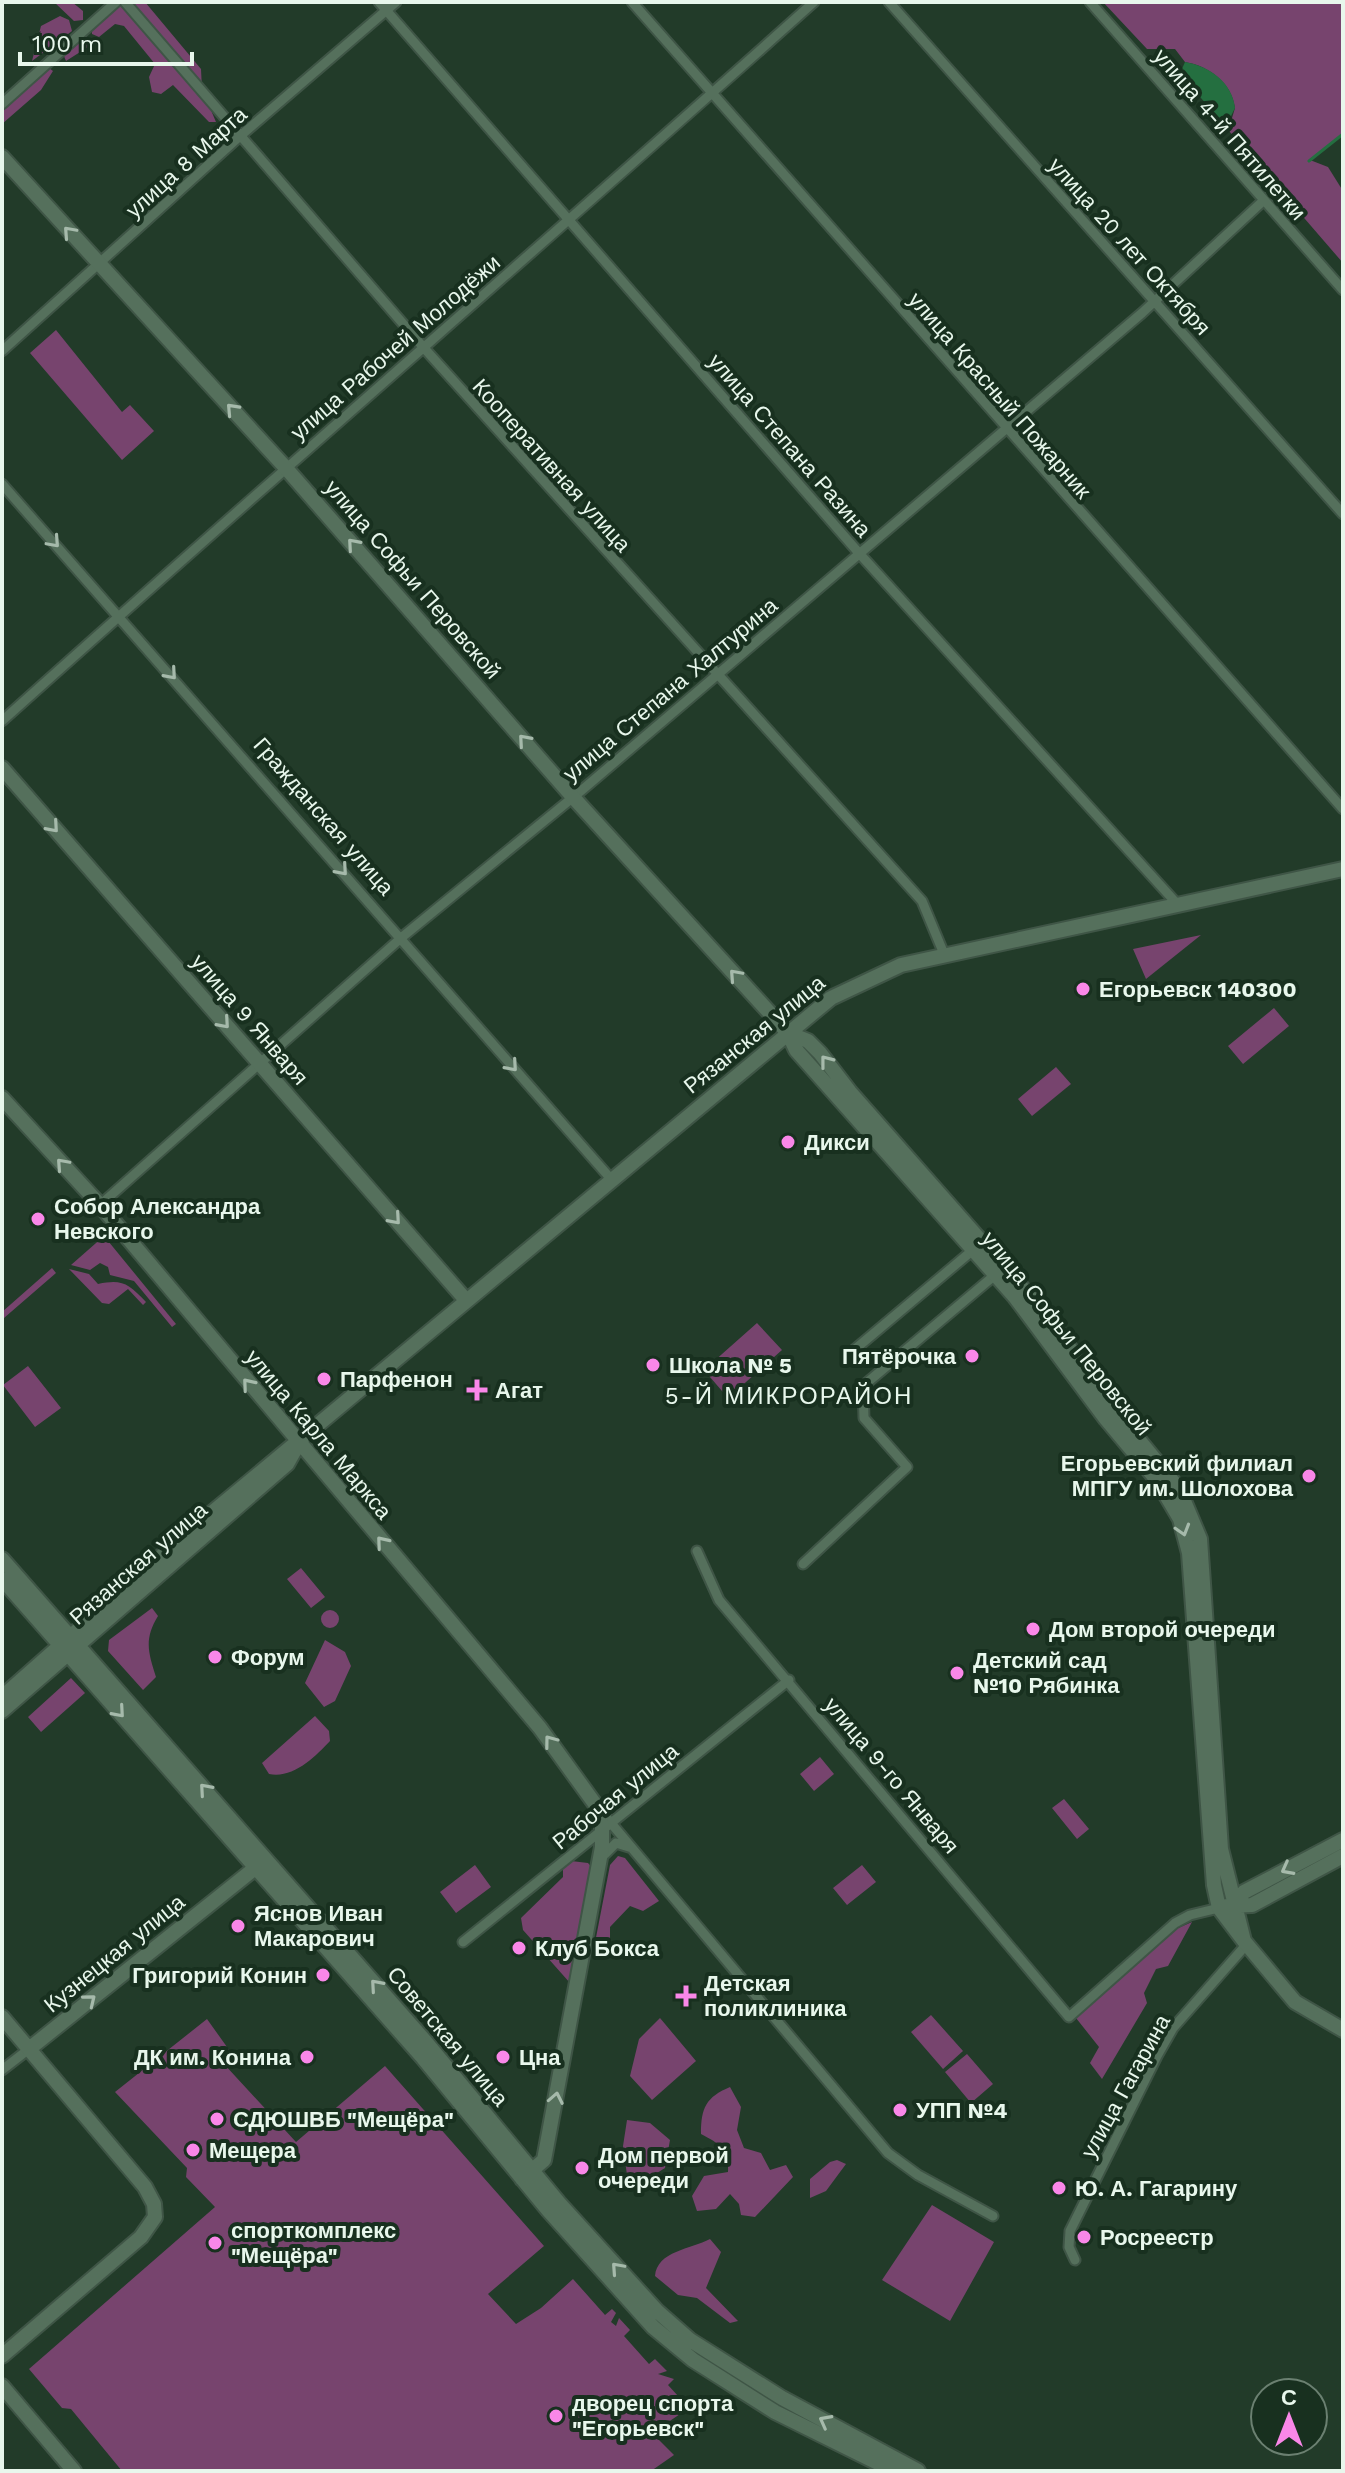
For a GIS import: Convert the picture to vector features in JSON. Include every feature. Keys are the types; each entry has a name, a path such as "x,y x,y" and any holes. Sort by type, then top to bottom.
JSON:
{"street":[{"path":"2,104 116,2"},
{"name":"Кооперативная улица","path":"125,2 424,348 715,675 922,901 944,954"},
{"name":"улица Степана Разина","path":"379,2 858,552 1179,906"},
{"name":"улица 8 Марта","path":"2,351 239,137 396,2"},
{"name":"улица Красный Пожарник","path":"632,2 1004,428 1343,809"},
{"name":"улица Рабочей Молодёжи","path":"2,721 285,467 814,2"},
{"name":"улица 20 лет Октября","path":"889,2 1343,514"},
{"name":"улица 4-й Пятилетки","path":"1090,2 1343,290"},
{"name":"улица Софьи Перовской","path":"2,157 285,467 572,796 788,1033 796,1050 995,1275 1019,1294"},
{"name":"улица Степана Халтурина","path":"100,1205 401,938 1155,301 1263,201"},
{"name":"Гражданская улица","path":"2,484 611,1179"},
{"name":"улица 9 Января","path":"2,768 465,1299"},
{"name":"Рязанская улица","path":"2,1711 69,1644 279,1456 298,1444 465,1299 824,1003 854,985 901,965 1343,869"},
{"name":"улица Софьи Перовской","path":"788,1033 808,1041 820,1053 1179,1489 1193,1518 1201,1553 1227,1906"},
{"name":"улица Карла Маркса","path":"2,1098 100,1205 540,1728 595,1804 606,1826 633,1848 888,2153 918,2175 993,2216"},
{"path":"854,1350 973,1250"},
{"path":"803,1564 907,1467 864,1418 863,1386 995,1275"},
{"name":"улица 9-го Января","path":"697,1551 719,1600 1069,2017 1175,1923 1190,1915 1227,1906"},
{"name":"Советская улица","path":"2,1559 254,1869 527,2174 630,2282 690,2340 782,2398 918,2471"},
{"name":"Советская улица","path":"2,1579 69,1644 425,2041 619,2291 685,2354 775,2412 894,2471"},
{"name":"Рязанская улица","path":"2,1697 69,1644"},
{"name":"Рабочая улица","path":"463,1942 789,1680"},
{"name":"улица Карла Маркса","path":"527,2174 544,2160 606,1826"},
{"path":"1227,1906 1244,1892 1343,1840"},
{"path":"599,1873 610,1846 623,1844 633,1848"},
{"path":"1227,1906 1252,1905 1343,1856"},
{"name":"Кузнецкая улица","path":"2,2070 254,1869"},
{"path":"1227,1906 1245,1943 1295,2002 1343,2030"},
{"name":"улица Гагарина","path":"1075,2260 1069,2247 1070,2231 1157,2056 1173,2028 1245,1943"},
{"path":"2,2017 145,2187 154,2204 155,2217 141,2237 2,2356"},
{"path":"2,2386 74,2471"}],"shaded area":[{"path":"54,2 72,2 83,11 83,20 74,21"},
{"path":"145,2 201,69 202,89 216,122 209,122 173,85 161,94 152,92 149,77 155,64 124,26 115,24 99,37 92,34 92,27 115,6"},
{"path":"1103,2 1343,2 1343,134 1310,160 1328,167 1343,191 1343,263 1223,124 1232,118 1235,108 1229,91 1218,77 1203,67 1185,62 1175,49 1147,49"},
{"path":"60,16 69,20 72,31 32,61 41,26"},
{"path":"80,39 89,41 88,47 66,61 63,54"},
{"path":"1185,62 1211,71 1229,90 1235,108 1227,124 1195,91 1181,71"},
{"path":"49,68 53,71 41,90 2,124 2,112"},
{"path":"56,330 122,412 130,405 154,431 122,460 30,353"},
{"path":"1201,935 1146,979 1133,949"},
{"path":"1274,1008 1289,1026 1243,1064 1228,1046"},
{"path":"1056,1067 1071,1084 1032,1116 1018,1099"},
{"path":"104,1236 176,1324 172,1327 134,1281 110,1275 108,1267 100,1263 90,1270 71,1265"},
{"path":"52,1268 56,1273 4,1318 2,1312"},
{"path":"69,1269 89,1274 98,1284 124,1284 146,1302 143,1305 128,1289 109,1304 102,1303"},
{"path":"757,1323 782,1350 728,1398 704,1370"},
{"path":"28,1366 61,1408 35,1427 3,1385"},
{"path":"301,1568 325,1597 311,1608 287,1579"},
{"path":"152,1608 158,1616 149,1646 156,1677 143,1690 108,1651 109,1640"},
{"path":"330,1610 339,1619 330,1628 321,1619"},
{"path":"325,1640 345,1652 351,1666 335,1701 324,1707 305,1683"},
{"path":"71,1678 85,1693 41,1732 28,1717"},
{"path":"315,1716 329,1731 330,1741 295,1770 269,1774 262,1763"},
{"path":"820,1757 834,1774 814,1791 800,1774"},
{"path":"1064,1799 1089,1829 1077,1839 1052,1808"},
{"path":"618,1856 625,1858 659,1901 643,1911 630,1906 610,1927 610,1945 604,1955 595,1957 593,1953 610,1865"},
{"path":"571,1861 588,1863 593,1869 570,1983 523,1930 521,1918 563,1877 563,1868"},
{"path":"475,1865 491,1887 456,1913 440,1892"},
{"path":"862,1865 876,1882 847,1905 833,1888"},
{"path":"1192,1922 1168,1966 1156,1969 1144,1993 1147,2003 1102,2079 1090,2063 1099,2047 1076,2018 1178,1928"},
{"path":"931,2015 963,2051 943,2069 911,2032"},
{"path":"660,2018 696,2061 652,2100 630,2076 639,2039"},
{"name":"спорткомплекс \"Мещёра\"","path":"207,2019 232,2054 224,2064 296,2142 385,2066 544,2246 488,2294 516,2324 541,2308 573,2279 605,2315 612,2309 616,2313 611,2322 616,2326 619,2318 630,2330 624,2336 649,2364 655,2359 667,2371 658,2374 674,2379 668,2385 689,2408 652,2433 674,2455 651,2471 122,2471 71,2409 62,2408 29,2369 215,2207 186,2177 187,2168 115,2092"},
{"path":"967,2054 993,2084 971,2103 945,2072"},
{"path":"730,2087 741,2107 737,2130 744,2148 761,2153 770,2170 786,2165 793,2177 755,2217 741,2215 739,2204 730,2194 716,2209 697,2211 692,2196 704,2176 728,2172 727,2158 722,2148 701,2134 706,2104"},
{"path":"627,2120 650,2123 670,2140 665,2168 649,2178 627,2175 623,2146"},
{"path":"837,2160 846,2164 826,2191 810,2198 810,2179"},
{"path":"932,2205 994,2242 950,2321 882,2280"},
{"path":"710,2239 721,2252 706,2288 738,2321 730,2323 697,2298 678,2295 655,2276 657,2268 668,2256"}],"waterway":[{"path":"1309,161 1343,134"}],"place":[{"name":"Егорьевск 140300","path":"1083,989"},
{"name":"Дикси","path":"788,1142"},
{"name":"Собор Александра Невского","path":"38,1219"},
{"name":"Пятёрочка","path":"972,1356"},
{"name":"Школа № 5","path":"653,1365"},
{"name":"Парфенон","path":"324,1379"},
{"name":"Агат","path":"477,1390"},
{"name":"Егорьевский филиал МПГУ им. Шолохова","path":"1309,1476"},
{"name":"Дом второй очереди","path":"1033,1629"},
{"name":"Форум","path":"215,1657"},
{"name":"Детский сад №10 Рябинка","path":"957,1673"},
{"name":"Яснов Иван Макарович","path":"238,1926"},
{"name":"Клуб Бокса","path":"519,1948"},
{"name":"Григорий Конин","path":"323,1975"},
{"name":"Детская поликлиника","path":"686,1996"},
{"name":"ДК им. Конина","path":"307,2057"},
{"name":"Цна","path":"503,2057"},
{"name":"УПП №4","path":"900,2110"},
{"name":"СДЮШВБ \"Мещёра\"","path":"217,2119"},
{"name":"Мещера","path":"193,2150"},
{"name":"Дом первой очереди","path":"582,2168"},
{"name":"Ю. А. Гагарину","path":"1059,2188"},
{"name":"Росреестр","path":"1084,2237"},
{"name":"спорткомплекс \"Мещёра\"","path":"215,2243"},
{"name":"дворец спорта \"Егорьевск\"","path":"556,2416"}],"district":[{"name":"5-Й МИКРОРАЙОН","path":"789,1396"}]}
